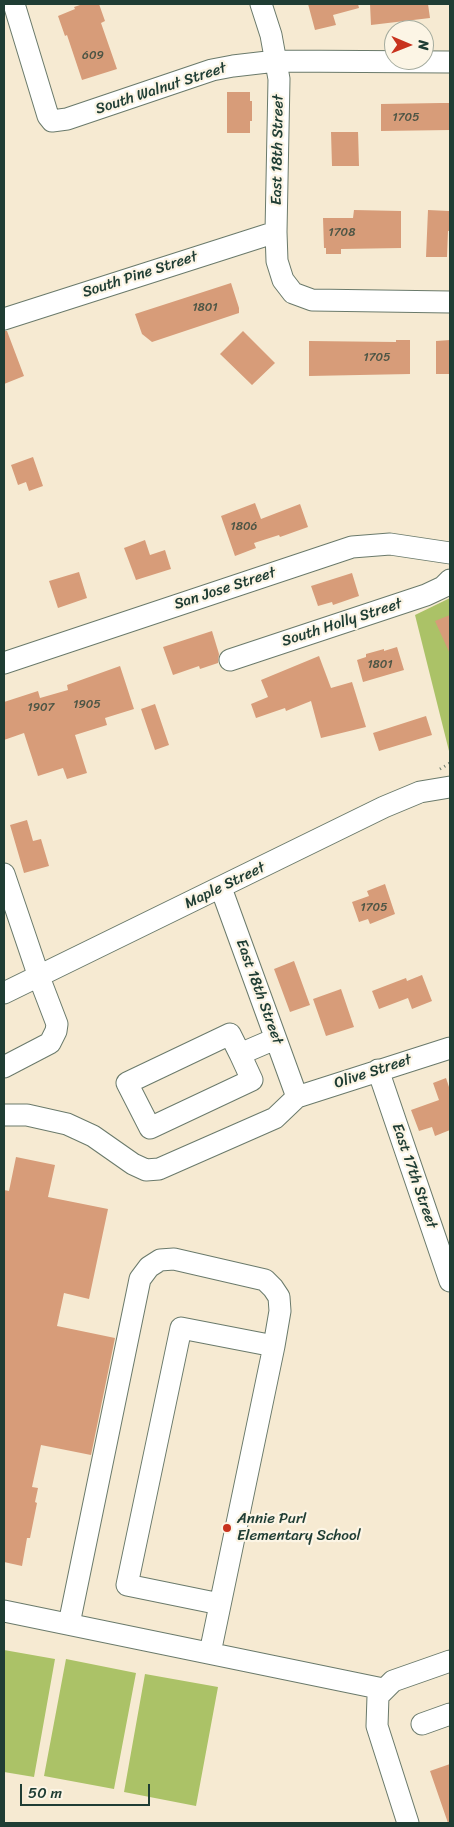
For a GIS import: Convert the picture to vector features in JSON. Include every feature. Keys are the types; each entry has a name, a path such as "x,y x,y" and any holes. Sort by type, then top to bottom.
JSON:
{"street":[{"name":"South Walnut Street","path":"14,4 48,116 52,121 67,119 212,70 233,66 276,61 450,62"},
{"name":"East 18th Street","path":"261,4 271,35 279,79 276,232 277,261 284,280 293,293 312,300 450,302"},
{"name":"South Pine Street","path":"4,319 276,232"},
{"name":"San Jose Street","path":"4,662 352,547 390,544 450,553"},
{"name":"South Holly Street","path":"230,660 426,595 443,587 450,580"},
{"name":"Maple Street","path":"4,993 384,807 420,792 450,787"},
{"path":"4,874 38,977 57,1024 53,1038 45,1047 4,1066"},
{"name":"East 18th Street","path":"221,888 296,1097"},
{"path":"230,1034 240,1054 252,1080 150,1128 127,1082 230,1034"},
{"path":"240,1054 275,1039"},
{"name":"Olive Street","path":"296,1097 450,1048"},
{"name":"East 17th Street","path":"378,1070 450,1281"},
{"path":"4,1115 27,1115 67,1124 93,1136 132,1164 146,1170 159,1170 275,1118 296,1097"},
{"path":"69,1624 140,1279 149,1267 160,1260 174,1259 265,1280 279,1297 280,1311 274,1346 210,1653"},
{"path":"220,1604 127,1585 181,1328 274,1346"},
{"path":"4,1611 384,1689"},
{"path":"408,1823 377,1726 378,1696 393,1680 450,1661"},
{"path":"422,1724 450,1714"}],"green space":[{"path":"450,598 450,755 415,615"},
{"path":"4,1650 55,1659 34,1777 4,1772"},
{"path":"66,1659 136,1673 114,1789 44,1776"},
{"path":"145,1674 218,1687 196,1806 124,1792"}],"building":[{"path":"83,4 99,4 105,21 101,23 117,69 82,80 67,35 65,36 58,16"},
{"path":"308,4 358,4 359,8 333,15 336,25 315,30"},
{"path":"370,4 428,4 430,18 384,20 384,23 371,25"},
{"path":"227,92 250,92 252,121 250,121 250,133 227,133"},
{"path":"450,103 450,130 381,131 381,104"},
{"path":"331,132 358,132 359,166 332,166"},
{"path":"354,210 401,211 401,248 341,249 341,254 326,254 323,218 353,218"},
{"path":"428,210 449,211 450,231 448,231 447,257 426,257"},
{"path":"231,283 239,313 152,342 142,334 135,314"},
{"path":"4,331 7,331 24,376 4,384"},
{"path":"243,331 275,363 252,385 220,354"},
{"path":"396,340 410,340 410,374 309,376 309,341 396,342"},
{"path":"450,340 450,374 436,374 436,341"},
{"path":"33,457 43,486 29,491 26,482 18,485 11,465"},
{"path":"255,503 261,519 300,504 308,527 280,537 279,535 254,543 256,548 235,556 221,516"},
{"path":"145,540 150,555 165,550 171,569 136,580 124,548"},
{"path":"79,572 87,598 58,608 49,581"},
{"path":"352,573 359,596 333,605 332,602 318,606 311,586"},
{"path":"450,615 450,654 435,621"},
{"path":"212,631 219,654 218,663 200,669 199,666 173,675 163,647"},
{"path":"397,647 404,670 363,682 357,660 366,657 366,654"},
{"path":"319,656 331,688 352,682 366,727 321,738 311,701 286,711 285,708 256,718 251,704 268,697 261,680"},
{"path":"120,666 134,709 105,718 107,725 75,735 87,773 67,779 63,768 38,776 24,733 4,740 4,702 38,691 40,698 68,690 67,685"},
{"path":"155,704 169,745 155,750 141,709"},
{"path":"426,716 432,735 379,751 373,733"},
{"path":"27,820 33,841 41,839 49,866 24,873 10,825"},
{"path":"385,884 395,914 370,924 368,919 359,922 352,902 369,896 367,891"},
{"path":"294,961 310,1005 290,1012 274,969"},
{"path":"422,975 432,1001 412,1009 408,998 379,1009 372,991 406,978 407,981"},
{"path":"341,989 354,1027 326,1036 313,999"},
{"path":"446,1078 450,1090 450,1130 435,1136 432,1127 419,1131 411,1110 439,1100 433,1083"},
{"path":"16,1157 55,1165 48,1197 108,1209 89,1299 64,1293 57,1326 115,1338 91,1455 41,1445 32,1487 38,1488 35,1502 37,1503 30,1538 27,1538 22,1566 4,1562 4,1190 9,1191"},
{"path":"450,1764 450,1822 448,1823 430,1771"}],"place":[{"name":"Annie Purl Elementary School","path":"227,1528"}]}
